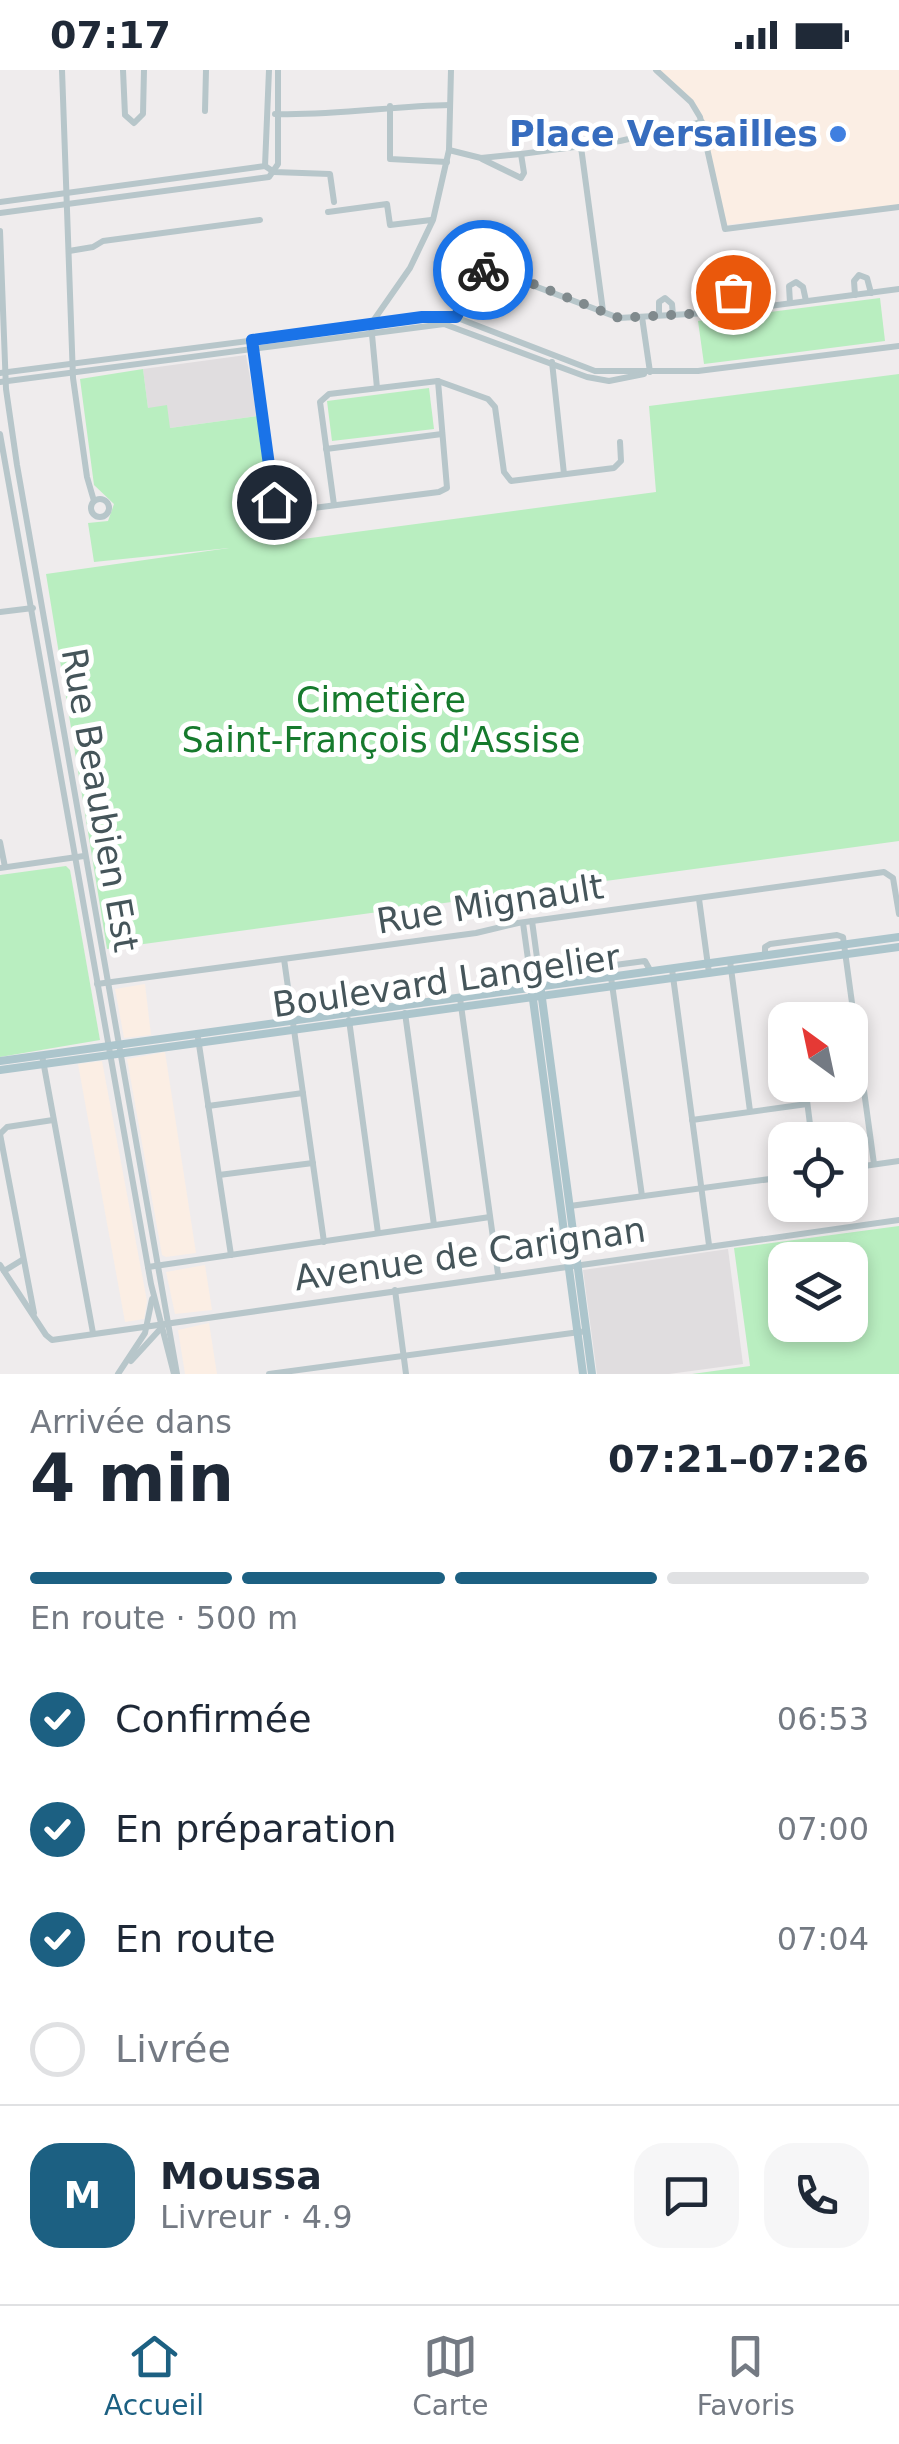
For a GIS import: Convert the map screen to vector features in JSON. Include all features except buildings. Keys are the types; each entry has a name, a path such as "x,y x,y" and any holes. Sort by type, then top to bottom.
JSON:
{"main road":[{"name":"Boulevard Langelier","path":"0,1061 43,1059 404,1011 846,949 899,937"},
{"name":"Boulevard Langelier","path":"730,965 765,956 899,947"},
{"name":"Boulevard Langelier","path":"613,982 651,972 673,973"},
{"path":"537,992 570,1206 573,1264"},
{"path":"537,992 582,1332 592,1374"},
{"name":"Boulevard Langelier","path":"0,1070 43,1059"},
{"path":"582,1332 583,1374"}],"street":[{"path":"62,70 73,373 88,485 94,501"},
{"path":"124,70 125,115 134,123 143,114 144,70"},
{"path":"204,110 206,70"},
{"path":"266,166 269,70"},
{"path":"0,213 262,180 278,164 278,70"},
{"path":"378,388 371,328 410,268 432,220 447,162 451,70"},
{"path":"656,70 691,102 702,122 724,228 899,208"},
{"path":"268,114 450,105"},
{"path":"390,106 390,159 447,162"},
{"path":"481,158 581,147 702,122"},
{"path":"581,147 604,312"},
{"path":"448,150 481,158 521,178 521,154"},
{"path":"0,202 266,166 274,172 328,172 334,179 334,202"},
{"path":"328,212 387,204 390,225 432,220"},
{"path":"69,251 103,242 260,220"},
{"name":"Rue Beaubien Est","path":"0,231 3,382 106,982 129,1163 153,1293 165,1323 176,1374"},
{"path":"454,321 481,272 488,268 619,318 724,312 899,289"},
{"path":"855,295 854,281 860,275 867,278 871,293"},
{"path":"790,303 788,286 796,282 803,286 806,301"},
{"path":"724,312 724,295 729,291 736,294 740,310"},
{"path":"659,315 659,302 667,298 673,315"},
{"path":"642,317 650,372"},
{"path":"3,382 371,328 454,321 588,378 609,381 650,372 899,346"},
{"path":"3,372 253,344"},
{"path":"253,344 276,507 287,512 447,488 438,381"},
{"path":"553,360 564,474"},
{"path":"334,506 322,398 329,394 438,381 492,402 508,480 618,466 620,442"},
{"name":"Rue Beaubien Est","path":"0,434 97,984 139,1161 158,1266 168,1357 176,1374"},
{"path":"326,449 442,434"},
{"path":"9,492 22,490"},
{"path":"0,612 42,606"},
{"path":"43,676 53,674"},
{"path":"0,842 2,868 84,856"},
{"name":"Rue Mignault","path":"97,984 891,874 899,914"},
{"path":"699,898 708,968"},
{"path":"528,922 537,992"},
{"path":"846,949 853,1002"},
{"path":"284,959 324,1242"},
{"path":"730,965 750,1111"},
{"path":"673,973 709,1245"},
{"path":"613,982 642,1196"},
{"path":"461,1003 498,1274"},
{"path":"404,1011 434,1224"},
{"path":"348,1018 378,1233"},
{"path":"198,1038 230,1255"},
{"path":"43,1059 92,1333"},
{"path":"208,1106 303,1093"},
{"path":"866,1102 874,1164"},
{"path":"692,1120 808,1104 810,1122"},
{"path":"35,1319 0,1134 7,1127 53,1120"},
{"path":"129,1163 139,1161"},
{"path":"868,1165 899,1161"},
{"path":"219,1174 313,1163"},
{"path":"570,1206 768,1179"},
{"path":"148,1267 490,1217"},
{"name":"Avenue de Carignan","path":"35,1319 50,1339 899,1220"},
{"path":"140,1225 150,1223"},
{"path":"22,1260 2,1268 35,1319"},
{"path":"396,1290 406,1374"},
{"name":"Rue Beaubien Est","path":"148,1326 153,1293"},
{"path":"118,1374 165,1323"},
{"path":"126,1365 148,1326"},
{"path":"269,1374 582,1332"},
{"path":"141,1352 157,1348 168,1357"}],"shaded area":[{"name":"Place Versailles","path":"658,70 899,70 899,206 725,225 695,104"},
{"path":"246,355 257,416 170,428 148,408 143,369"},
{"path":"145,984 151,1035 124,1038 115,989"},
{"path":"165,1052 196,1253 166,1257 162,1255 127,1059"},
{"path":"102,1061 147,1301 144,1319 125,1322 78,1064"},
{"path":"728,1249 743,1364 669,1374 597,1374 583,1270"},
{"path":"205,1265 212,1310 175,1314 166,1272"},
{"path":"209,1323 217,1374 185,1374 178,1330"}],"green space":[{"path":"880,298 885,341 704,364 698,321"},
{"name":"Cimetière Saint-François d'Assise","path":"143,369 148,408 167,405 170,428 257,416 273,543 656,492 649,406 899,374 899,841 107,949 46,574 229,548 94,562 88,523 108,521 114,504 94,485 80,379"},
{"path":"429,388 434,429 332,441 327,401"},
{"path":"66,866 70,870 100,1040 0,1057 0,875"},
{"path":"899,1226 899,1374 692,1374 750,1366 734,1248 768,1243 768,1342 868,1342 868,1242 779,1242"}],"way so far":[{"path":"483,270 493,268 619,318 724,312 724,295 733,292"}],"place":[{"name":"Place Versailles","path":"838,134"}],"route":[{"path":"274,502 252,340 422,317 456,317 483,270"}]}
